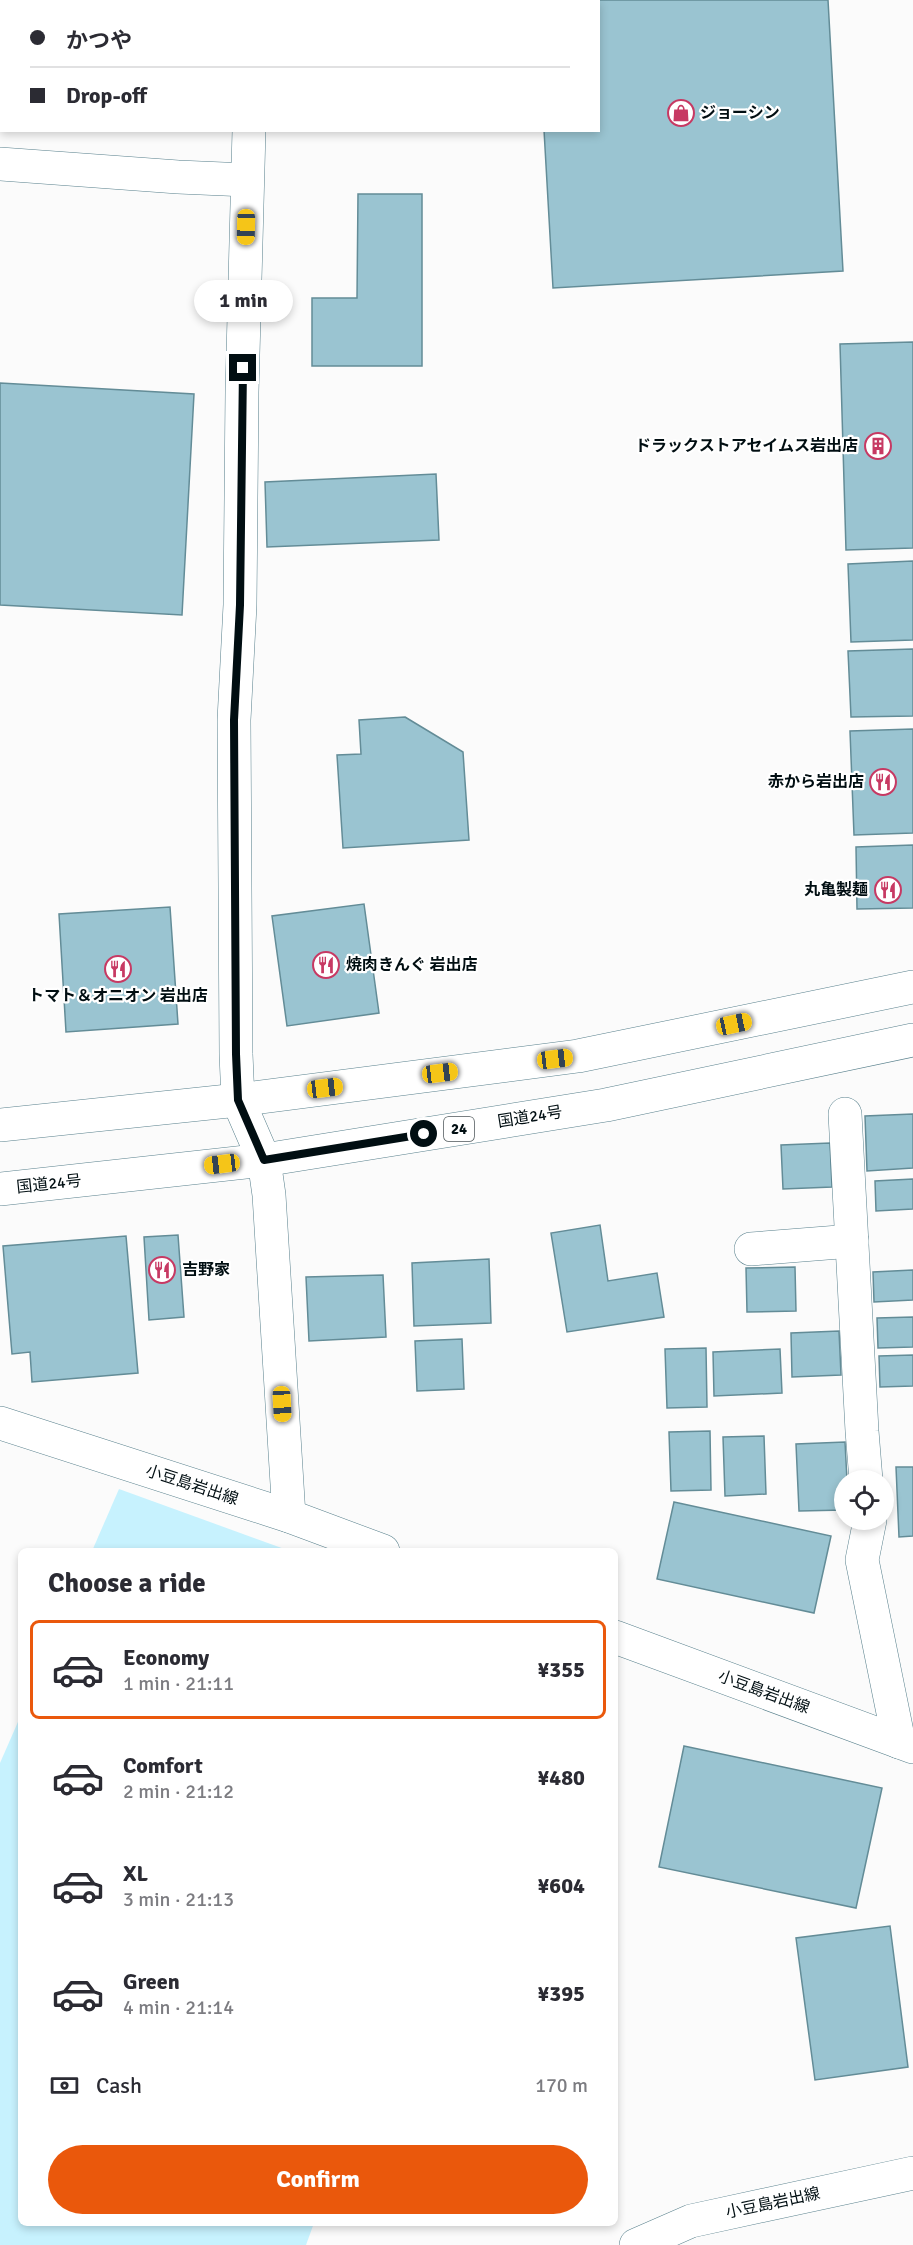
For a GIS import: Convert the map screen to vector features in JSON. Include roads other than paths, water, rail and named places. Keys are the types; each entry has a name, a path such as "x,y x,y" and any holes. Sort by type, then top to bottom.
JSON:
{"main road":[{"path":"249,132 240,605 234,720 238,1100 264,1160 269,1195 289,1516"},
{"path":"0,164 247,180"},
{"path":"0,1125 238,1100 578,1056 913,987"},
{"name":"国道24号","path":"0,1189 264,1160 606,1105 913,1040"},
{"path":"845,1114 865,1470"},
{"path":"751,1249 852,1241"},
{"name":"小豆島岩出線","path":"0,1423 289,1516 375,1548"},
{"path":"868,1530 862,1560 906,1744"},
{"name":"小豆島岩出線","path":"618,1638 906,1744"},
{"name":"小豆島岩出線","path":"636,2245 691,2221 913,2173"}],"place":[{"name":"ジョーシン","path":"681,113"},
{"name":"ドラックストアセイムス岩出店","path":"878,446"},
{"name":"赤から岩出店","path":"883,782"},
{"name":"丸亀製麺","path":"888,890"},
{"name":"焼肉きんぐ 岩出店","path":"326,965"},
{"name":"トマト＆オニオン 岩出店","path":"118,969"},
{"name":"吉野家","path":"162,1270"}]}
